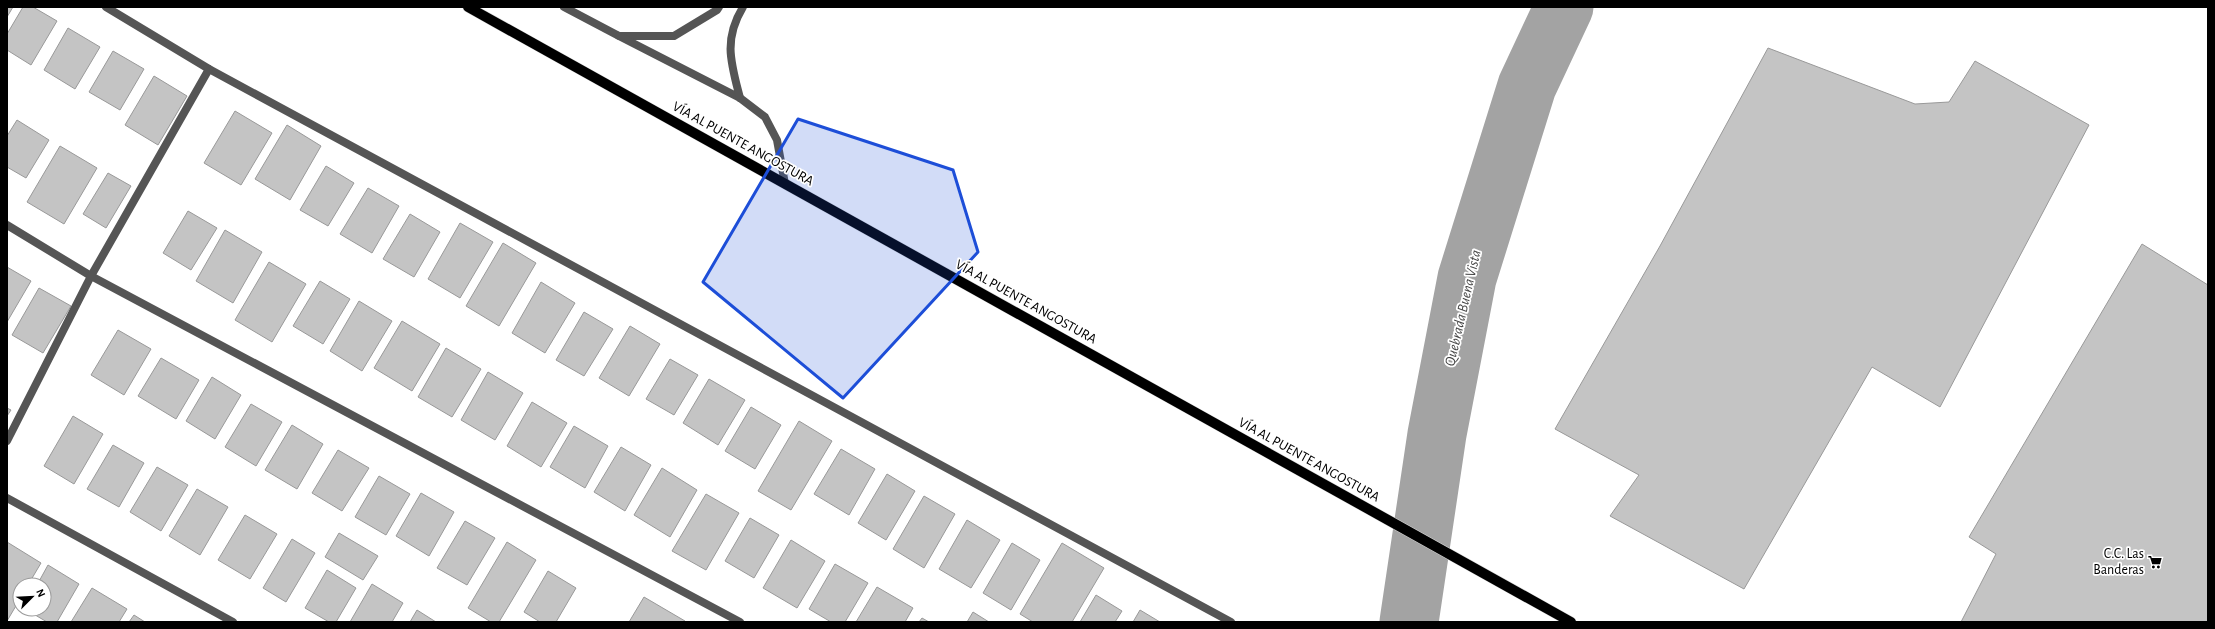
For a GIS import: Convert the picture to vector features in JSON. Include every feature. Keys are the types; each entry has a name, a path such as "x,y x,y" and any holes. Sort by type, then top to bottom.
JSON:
{"main road":[{"name":"VÍA AL PUENTE ANGOSTURA","path":"468,7 1571,622"}],"street":[{"path":"106,7 209,69 1231,622"},
{"path":"564,7 740,98 765,117 777,140 785,184"},
{"path":"619,36 674,36 717,10 719,7"},
{"path":"740,98 729,56 735,21 743,7"},
{"path":"7,441 91,276 209,69"},
{"path":"7,225 91,276 740,622"},
{"path":"7,498 233,622"}],"highlighted area":[{"path":"798,119 953,170 978,252 843,398 703,282"}],"building":[{"path":"7,7 13,7 7,17"},
{"path":"23,7 33,7 57,21 31,65 7,50 7,34"},
{"path":"68,28 100,47 75,89 44,70"},
{"path":"1768,48 1915,104 1949,102 1975,61 2089,125 1940,407 1872,367 1744,589 1610,516 1639,475 1555,429 1660,246"},
{"path":"113,51 144,69 120,110 89,92"},
{"path":"154,76 187,96 158,145 125,125"},
{"path":"235,111 272,133 241,185 204,163"},
{"path":"17,120 49,140 26,178 7,167 7,136"},
{"path":"287,125 321,146 290,200 255,179"},
{"path":"60,146 97,168 64,224 27,202"},
{"path":"326,166 354,183 328,226 300,210"},
{"path":"108,173 131,186 106,228 83,214"},
{"path":"368,188 399,206 372,253 340,234"},
{"path":"188,211 217,228 191,270 163,253"},
{"path":"410,214 440,232 414,277 383,259"},
{"path":"460,223 493,242 460,298 428,279"},
{"path":"225,230 262,252 233,303 196,281"},
{"path":"503,243 536,263 499,326 466,306"},
{"path":"2142,244 2208,285 2208,622 1961,622 1996,554 1969,537"},
{"path":"269,262 306,284 272,342 235,320"},
{"path":"7,267 31,281 7,322"},
{"path":"320,281 350,299 323,344 293,326"},
{"path":"541,282 575,303 545,353 512,333"},
{"path":"39,288 71,306 43,353 12,335"},
{"path":"359,301 392,321 362,371 330,351"},
{"path":"584,312 613,329 584,376 556,360"},
{"path":"402,321 440,344 412,391 374,368"},
{"path":"630,326 660,344 629,396 599,378"},
{"path":"118,330 151,349 124,395 91,375"},
{"path":"446,348 481,369 452,417 418,397"},
{"path":"161,358 199,380 176,419 138,396"},
{"path":"670,359 698,375 674,415 646,399"},
{"path":"488,372 523,393 495,440 461,420"},
{"path":"212,377 241,395 215,439 186,421"},
{"path":"709,379 745,400 718,445 683,423"},
{"path":"532,402 567,423 541,467 507,446"},
{"path":"251,404 282,422 256,466 225,447"},
{"path":"751,407 781,425 755,469 725,451"},
{"path":"7,408 11,410 7,416"},
{"path":"73,416 103,434 74,484 44,466"},
{"path":"799,421 832,441 791,510 758,491"},
{"path":"292,425 323,444 297,489 265,470"},
{"path":"574,426 608,446 585,488 550,467"},
{"path":"113,445 144,463 119,507 87,489"},
{"path":"621,447 651,465 625,511 594,492"},
{"path":"841,449 875,469 849,515 814,494"},
{"path":"338,450 369,468 342,511 312,493"},
{"path":"157,467 188,485 161,531 130,512"},
{"path":"662,468 697,490 670,537 634,515"},
{"path":"887,474 915,491 886,540 858,523"},
{"path":"379,476 410,494 386,535 355,517"},
{"path":"197,489 228,507 200,555 169,536"},
{"path":"421,493 454,512 429,556 396,536"},
{"path":"706,494 739,513 706,570 672,551"},
{"path":"924,496 955,514 924,568 893,549"},
{"path":"245,515 277,534 250,579 218,560"},
{"path":"750,518 779,535 754,578 725,561"},
{"path":"967,520 1000,540 971,588 939,569"},
{"path":"465,521 495,538 467,585 437,568"},
{"path":"339,533 378,556 363,580 325,557"},
{"path":"292,539 315,553 286,602 263,588"},
{"path":"791,540 825,561 797,608 763,588"},
{"path":"7,542 41,563 33,577 12,577 12,613 7,621"},
{"path":"507,542 536,560 499,622 491,622 468,608"},
{"path":"1012,543 1040,560 1011,610 983,593"},
{"path":"1062,543 1104,568 1072,622 1033,622 1020,614"},
{"path":"835,564 868,583 845,622 831,622 809,609"},
{"path":"48,565 79,584 57,622 47,622 39,617 52,617 52,577 41,577"},
{"path":"327,570 356,588 336,622 329,622 305,608"},
{"path":"548,571 576,588 556,622 540,622 524,612"},
{"path":"372,584 403,603 392,622 350,622"},
{"path":"877,587 913,608 905,622 856,622"},
{"path":"92,588 127,609 119,622 71,622"},
{"path":"1096,595 1122,611 1115,622 1080,622"},
{"path":"644,597 685,621 629,622"},
{"path":"417,610 436,622 410,622"},
{"path":"1140,610 1160,622 1133,622"},
{"path":"973,612 989,622 967,622"},
{"path":"134,615 145,622 129,622"},
{"path":"922,618 929,622 919,622"}],"waterway":[{"name":"Quebrada Buena Vista","path":"1409,622 1437,434 1467,278 1527,86 1564,7"}],"place":[{"name":"C.C. Las Banderas","path":"2155,562"}]}
